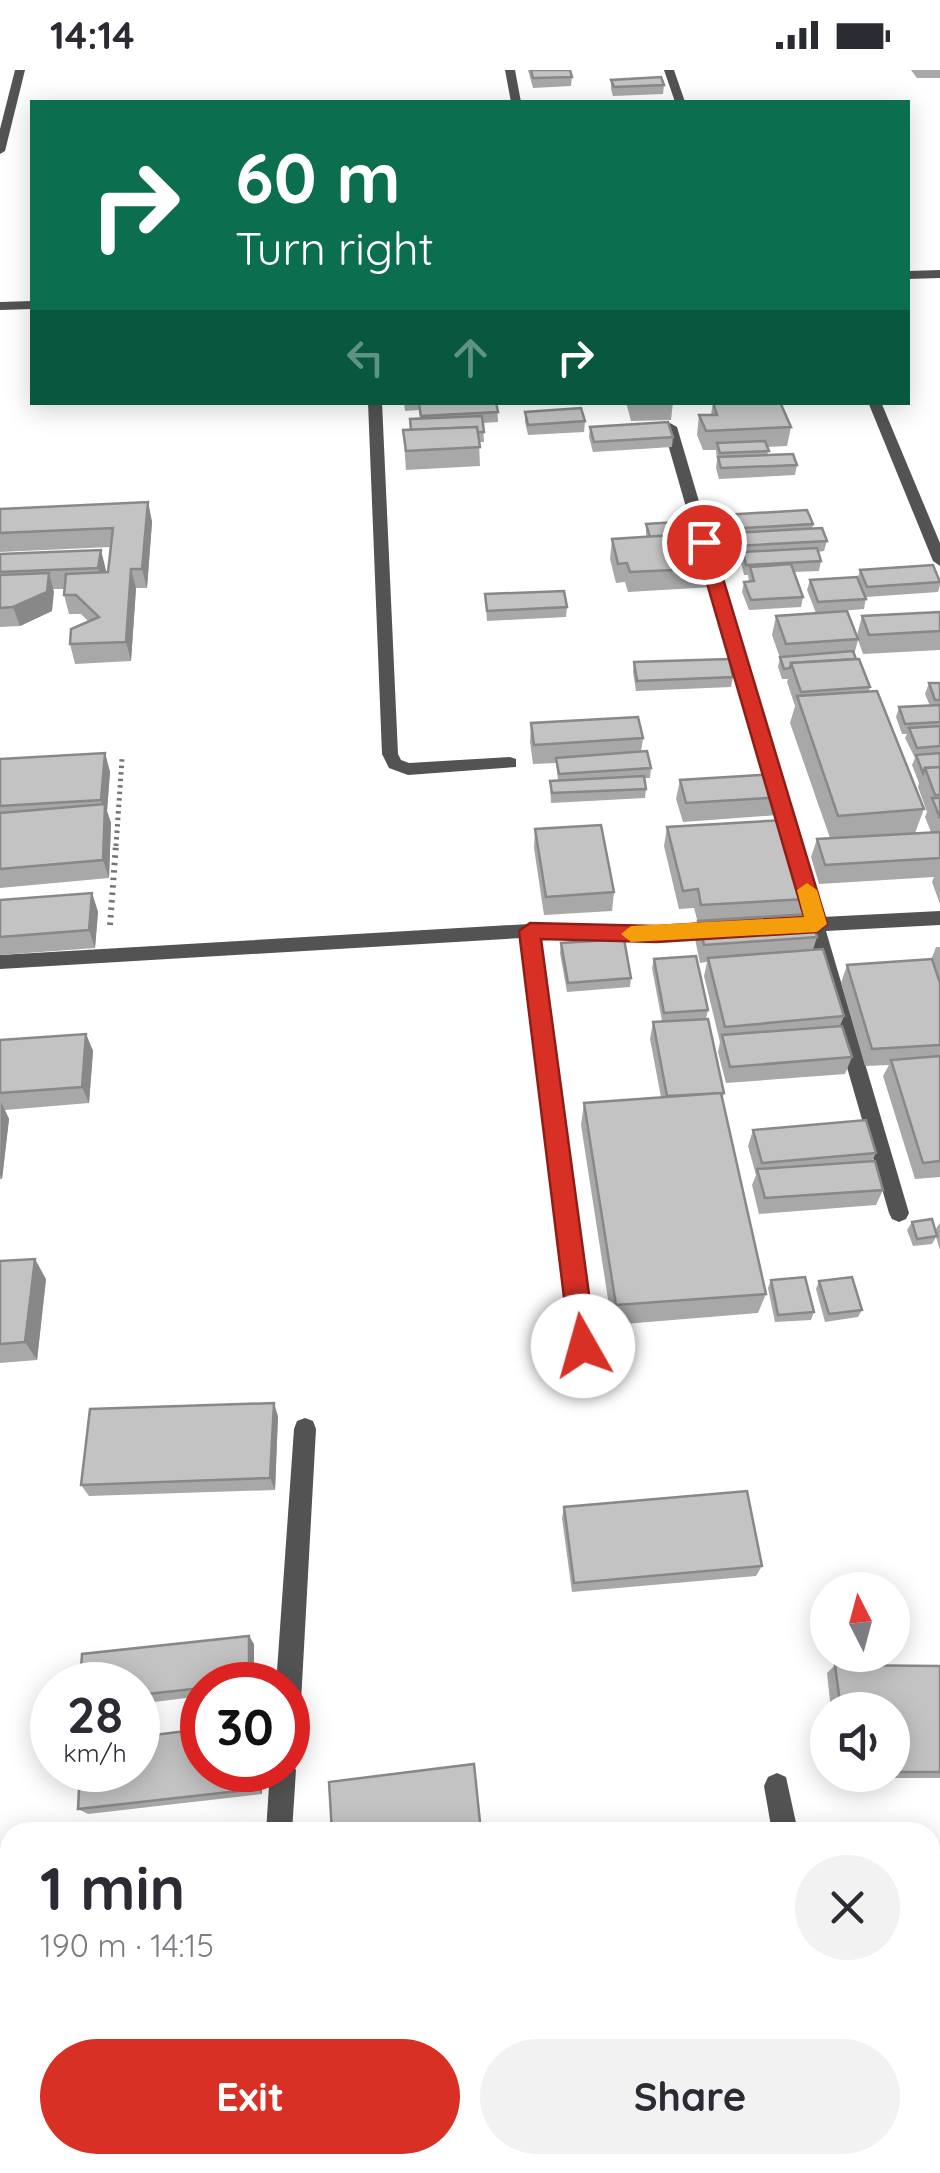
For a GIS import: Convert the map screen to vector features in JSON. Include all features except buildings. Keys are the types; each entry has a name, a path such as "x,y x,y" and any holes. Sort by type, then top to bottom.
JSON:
{"street":[{"path":"0,151 20,70"},
{"path":"510,70 516,100"},
{"path":"669,70 679,100"},
{"path":"910,275 940,274"},
{"path":"0,306 30,305"},
{"path":"375,405 390,754 396,764 408,768 510,763"},
{"path":"875,405 940,561"},
{"path":"670,427 899,1214"},
{"path":"0,962 530,931 657,934 940,918"},
{"path":"530,931 583,1346"},
{"path":"290,1662 305,1429"},
{"path":"777,1786 783,1822"},
{"path":"280,1822 282,1792"}],"path":[{"path":"108,956 122,759"}],"slow traffic":[{"path":"631,934 817,924 807,890"}],"route":[{"path":"583,1346 530,931 657,934 817,924 704,542"}]}
